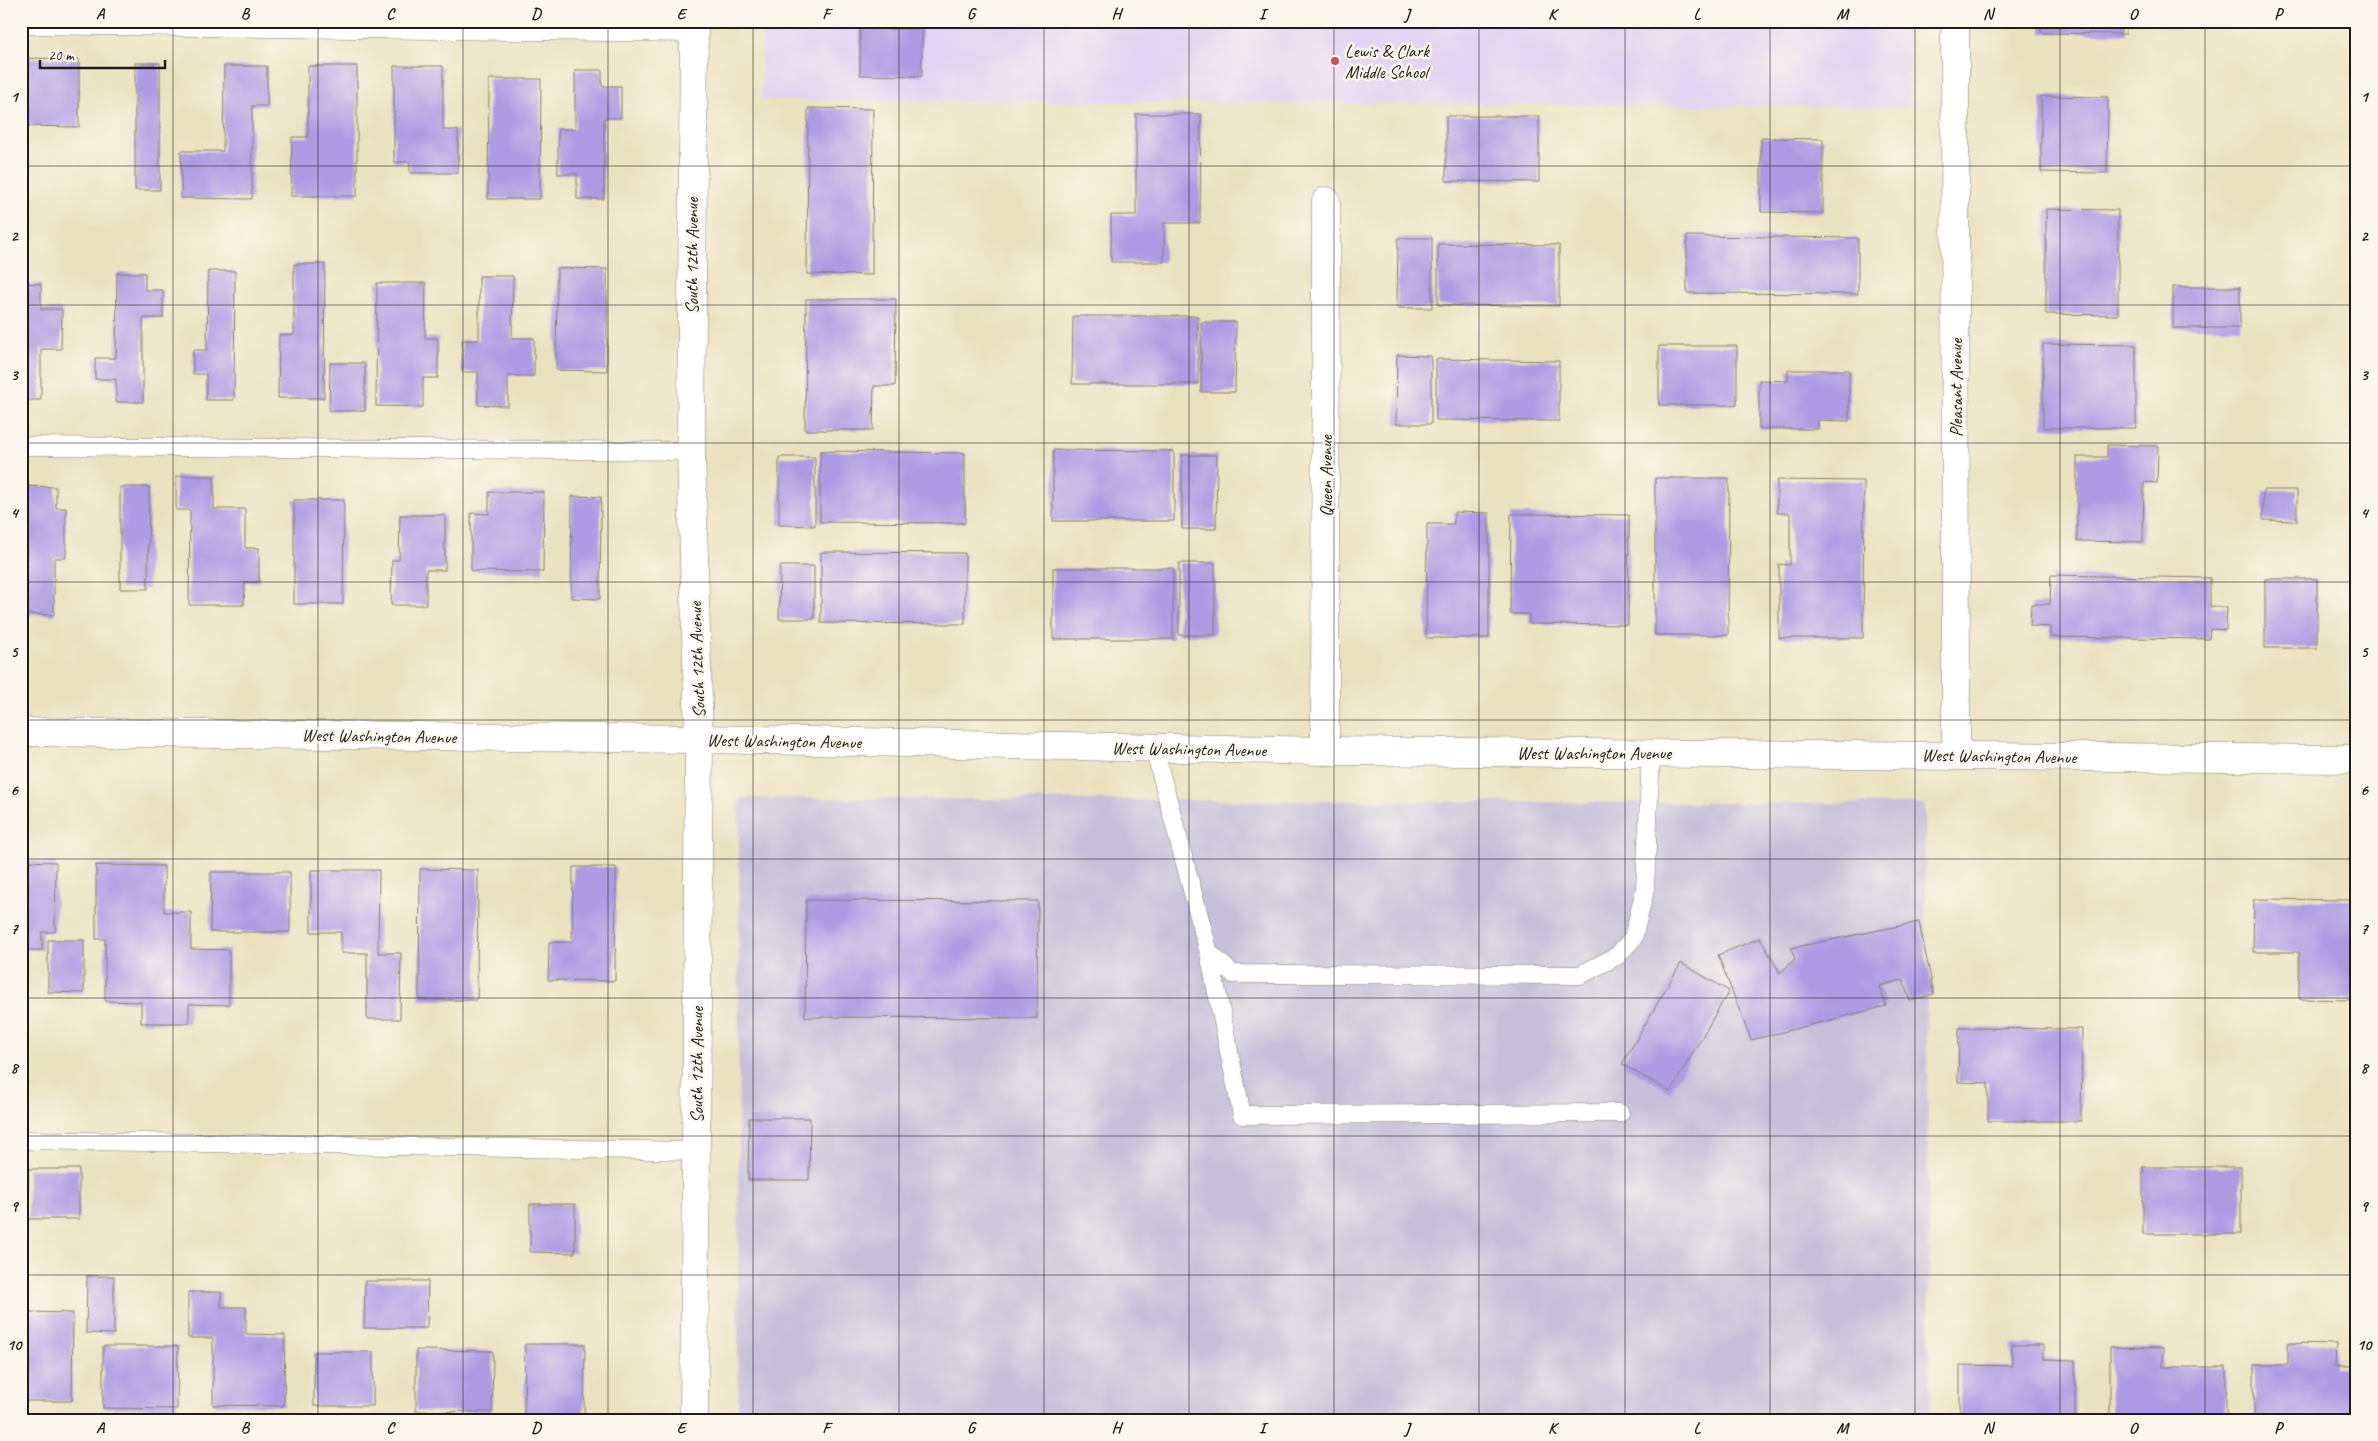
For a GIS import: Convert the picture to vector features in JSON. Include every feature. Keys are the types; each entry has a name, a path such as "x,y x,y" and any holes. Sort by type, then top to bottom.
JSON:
{"street":[{"name":"Pleasant Avenue","path":"1955,21 1956,755"},
{"name":"South 12th Avenue","path":"694,27 691,451 699,739 694,1420"},
{"name":"Queen Avenue","path":"1326,201 1326,751"},
{"name":"West Washington Avenue","path":"21,732 699,739 1326,751 2357,759"}],"lane":[{"path":"21,25 694,27"},
{"path":"21,446 691,451"},
{"path":"1154,748 1209,953 1242,1115 1620,1113"},
{"path":"1209,953 1233,974 1580,975 1617,956 1633,938 1645,890 1651,753"},
{"path":"21,1140 696,1150"}],"shaded area":[{"name":"Lewis & Clark Middle School","path":"762,21 1909,21 1909,107 761,100"},
{"path":"739,798 1925,804 1930,1420 738,1420"}],"building":[{"path":"2041,21 2126,21 2126,34 2041,33"},
{"path":"860,29 922,29 922,76 860,75"},
{"path":"21,58 79,59 79,127 21,126"},
{"path":"135,63 160,63 160,190 135,190"},
{"path":"224,66 267,66 267,106 252,106 252,199 181,198 181,151 223,151"},
{"path":"308,66 357,66 357,196 291,196 292,137 308,137"},
{"path":"394,66 443,66 443,130 458,130 458,173 410,173 410,162 394,162"},
{"path":"575,70 602,70 602,86 621,86 621,118 604,118 604,199 577,199 577,174 558,174 558,129 575,129"},
{"path":"489,79 541,79 540,199 488,199"},
{"path":"2041,96 2108,97 2107,173 2041,172"},
{"path":"808,108 873,109 872,275 807,274"},
{"path":"1136,114 1201,114 1200,223 1164,223 1164,262 1111,262 1111,215 1136,215"},
{"path":"1446,116 1539,116 1539,182 1446,181"},
{"path":"1761,138 1823,139 1823,213 1761,212"},
{"path":"2046,209 2118,210 2118,315 2046,314"},
{"path":"1687,236 1858,238 1858,294 1687,293"},
{"path":"1398,238 1432,238 1432,308 1397,308"},
{"path":"1438,244 1559,245 1559,306 1438,305"},
{"path":"294,264 325,264 324,398 278,398 279,335 294,335"},
{"path":"557,268 607,269 607,371 556,370"},
{"path":"208,271 235,271 234,400 206,400 206,374 193,374 193,350 207,350"},
{"path":"117,273 145,273 145,290 163,290 163,318 143,318 143,402 116,402 116,379 95,379 95,358 116,358"},
{"path":"479,276 513,276 512,338 534,338 534,376 508,376 508,406 478,405 478,372 462,372 462,340 479,340"},
{"path":"21,283 41,284 41,309 62,309 61,349 41,349 41,400 21,400"},
{"path":"377,283 426,283 425,338 438,338 438,378 423,378 423,407 376,406"},
{"path":"2173,287 2240,287 2240,328 2173,328"},
{"path":"806,299 896,299 895,386 874,386 873,430 805,430"},
{"path":"1073,316 1198,316 1198,384 1072,384"},
{"path":"1201,322 1236,322 1235,392 1201,392"},
{"path":"2043,344 2136,345 2136,428 2043,428"},
{"path":"1659,346 1737,346 1737,405 1659,405"},
{"path":"1397,355 1431,356 1431,424 1396,424"},
{"path":"1436,359 1559,361 1559,421 1436,420"},
{"path":"330,363 365,363 365,411 329,411"},
{"path":"1788,370 1849,370 1849,421 1818,420 1818,429 1759,429 1759,380 1788,381"},
{"path":"2107,445 2158,446 2157,483 2144,482 2143,542 2077,541 2077,457 2107,457"},
{"path":"1053,450 1174,451 1174,521 1053,521"},
{"path":"820,451 965,453 965,523 820,522"},
{"path":"1182,455 1217,455 1216,529 1182,529"},
{"path":"779,457 815,457 815,526 779,525"},
{"path":"176,476 214,476 214,509 245,509 245,548 259,548 259,582 245,582 244,605 189,605 190,510 176,510"},
{"path":"1655,478 1729,478 1728,635 1655,635"},
{"path":"1777,480 1864,481 1863,638 1779,638 1779,564 1790,565 1790,513 1777,513"},
{"path":"21,486 56,487 56,508 66,508 66,558 54,558 54,615 25,614 26,581 21,581 21,561 26,561 27,526 21,526"},
{"path":"120,487 149,487 148,589 120,589"},
{"path":"2263,490 2297,490 2297,521 2263,520"},
{"path":"489,492 544,492 543,572 471,571 471,513 489,514"},
{"path":"572,496 601,497 600,599 571,598"},
{"path":"294,500 344,500 343,604 294,604"},
{"path":"1454,512 1489,513 1489,638 1426,638 1427,524 1454,524"},
{"path":"1511,514 1629,515 1628,625 1529,624 1529,614 1510,614"},
{"path":"400,515 445,515 445,570 426,570 426,605 391,605 392,560 399,560"},
{"path":"821,552 965,553 965,624 821,623"},
{"path":"1179,563 1215,563 1215,635 1179,635"},
{"path":"780,566 814,566 814,619 779,619"},
{"path":"1053,568 1173,568 1173,639 1053,639"},
{"path":"2051,575 2210,578 2210,607 2227,607 2226,630 2210,629 2209,639 2050,637 2050,627 2030,626 2031,604 2050,604"},
{"path":"2265,579 2317,579 2317,648 2265,648"},
{"path":"21,861 56,862 55,932 42,932 42,950 21,950"},
{"path":"96,865 164,866 164,912 191,912 191,949 229,950 229,1005 189,1004 189,1023 141,1023 141,1002 105,1001 105,939 96,939"},
{"path":"573,867 616,867 615,981 548,980 549,942 572,942"},
{"path":"420,869 478,870 477,1000 419,1000"},
{"path":"311,870 379,870 378,953 401,953 400,1019 367,1019 367,953 341,953 341,932 311,932"},
{"path":"211,872 290,872 290,932 210,932"},
{"path":"2254,899 2354,900 2353,1000 2299,999 2299,952 2253,952"},
{"path":"806,900 1038,901 1037,1018 805,1017"},
{"path":"1919,922 1934,994 1910,1001 1903,980 1879,986 1886,1006 1751,1040 1718,955 1760,938 1780,973 1795,959 1791,948"},
{"path":"48,940 84,940 84,993 48,992"},
{"path":"1681,963 1729,991 1670,1092 1622,1064"},
{"path":"1959,1028 2082,1029 2081,1121 1988,1121 1988,1083 1958,1082"},
{"path":"749,1118 810,1118 809,1180 748,1180"},
{"path":"2143,1167 2241,1167 2241,1234 2143,1234"},
{"path":"28,1169 79,1169 79,1219 28,1219"},
{"path":"530,1204 575,1204 575,1253 530,1252"},
{"path":"87,1276 114,1276 114,1334 86,1333"},
{"path":"365,1281 428,1281 427,1328 364,1328"},
{"path":"188,1292 221,1292 221,1307 246,1307 246,1334 285,1335 284,1406 213,1405 213,1338 188,1338"},
{"path":"28,1312 73,1313 72,1401 21,1401 21,1344 27,1344"},
{"path":"2288,1343 2336,1344 2335,1366 2357,1366 2357,1420 2254,1420 2254,1365 2288,1365"},
{"path":"525,1344 585,1344 584,1418 524,1418"},
{"path":"2012,1345 2043,1345 2043,1359 2075,1360 2075,1420 1960,1420 1960,1365 2012,1366"},
{"path":"103,1346 178,1346 177,1409 103,1408"},
{"path":"2110,1347 2163,1348 2163,1367 2226,1367 2226,1420 2110,1420"},
{"path":"416,1350 493,1351 492,1412 416,1411"},
{"path":"314,1352 373,1352 373,1406 314,1406"}],"place":[{"name":"Lewis & Clark Middle School","path":"1335,61"}]}
